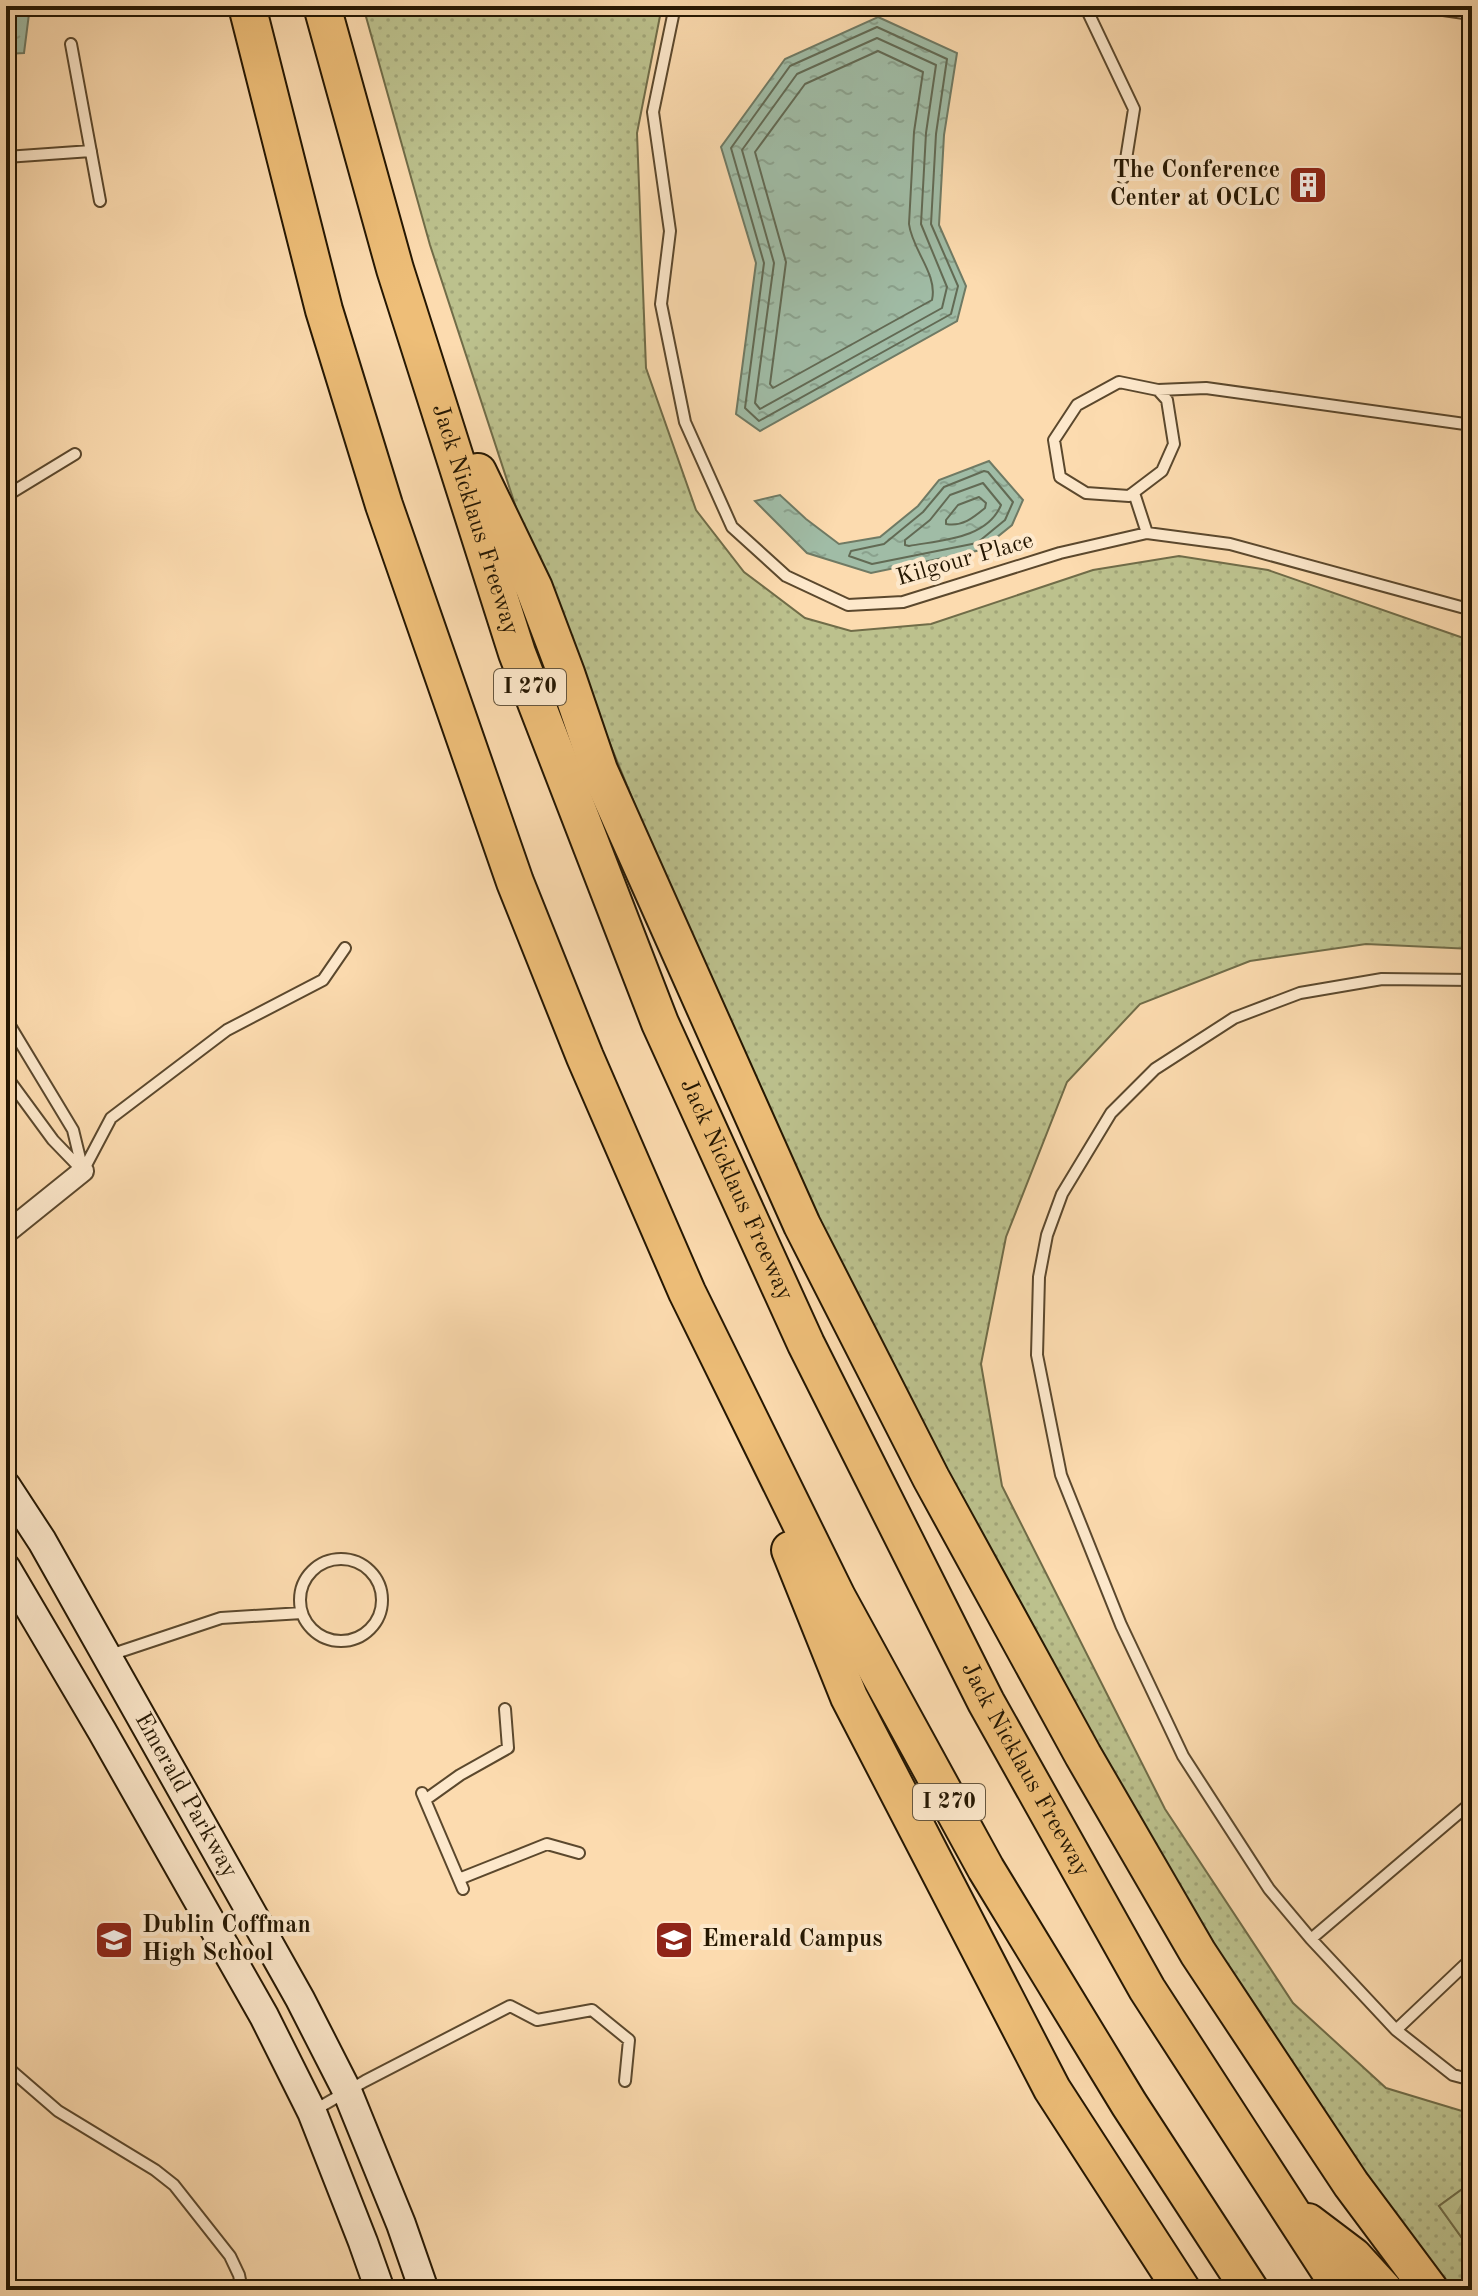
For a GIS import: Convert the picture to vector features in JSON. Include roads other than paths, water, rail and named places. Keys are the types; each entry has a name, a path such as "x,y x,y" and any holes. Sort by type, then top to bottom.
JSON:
{"highway":[{"name":"I 270","path":"247,6 324,310 384,505 515,882 585,1057 687,1292 837,1597 986,1869 1129,2104 1250,2290"},
{"name":"Jack Nicklaus Freeway","path":"322,6 395,269 517,653 654,1009 806,1344 986,1702 1147,1989 1342,2290"},
{"path":"427,371 534,588 599,770 802,1225 931,1478 1083,1755 1198,1953 1351,2184 1430,2290"},
{"path":"687,1292 849,1697 1052,2089 1182,2290"},
{"path":"1283,2202 1353,2256 1384,2290"}],"main road":[{"name":"Emerald Parkway","path":"6,1486 42,1541 300,1999 347,2091 424,2290"},
{"name":"Emerald Parkway","path":"6,1568 264,2016 312,2112 380,2290"}],"street":[{"path":"6,1233 83,1171"}],"lane":[{"name":"Kilgour Place","path":"675,6 653,112 670,231 661,304 685,422 732,527 786,576 848,605 903,602 1060,553 1147,533 1230,544 1472,610"},
{"path":"1085,6 1134,109 1123,178"},
{"path":"1416,6 1464,13 1469,6"},
{"path":"71,44 100,201"},
{"path":"6,157 91,151"},
{"path":"1158,390 1167,400 1174,444 1162,471 1129,496 1086,493 1060,477 1054,440 1077,405 1119,382 1158,390 1206,388 1472,425"},
{"path":"6,496 75,454"},
{"path":"1134,493 1147,533"},
{"path":"83,1171 111,1118 227,1030 323,980 345,948"},
{"path":"1472,980 1382,979 1300,993 1234,1018 1155,1069 1111,1113 1062,1194 1047,1235 1039,1277 1037,1355 1061,1475 1121,1625 1183,1756 1269,1889 1311,1939 1396,2030 1453,2075 1472,2080"},
{"path":"6,1019 73,1130 83,1171"},
{"path":"6,1076 53,1140 83,1171"},
{"path":"334,1559 352,1560 363,1565 379,1584 381,1609 369,1630 358,1637 339,1641 322,1636 306,1622 302,1613 300,1603 305,1581 323,1563 334,1559"},
{"path":"107,1656 221,1618 302,1613"},
{"path":"505,1709 508,1748 423,1797 461,1884 547,1844 579,1853"},
{"path":"1311,1939 1472,1802"},
{"path":"1396,2030 1472,1958"},
{"path":"312,2112 510,2006 537,2020 592,2010 629,2040 625,2081"},
{"path":"6,2066 58,2111 155,2170 174,2185 230,2256 242,2290"}],"water":[{"path":"6,6 30,6 24,53 6,54"},
{"path":"878,17 957,53 944,135 939,225 966,286 957,321 760,431 736,414 756,263 721,147 785,59"},
{"path":"989,461 1023,500 1012,525 981,550 871,573 807,553 755,501 780,495 839,544 880,537 918,506 939,480"}],"place":[{"name":"The Conference Center at OCLC","path":"1308,185"},
{"name":"Dublin Coffman High School","path":"114,1940"},
{"name":"Emerald Campus","path":"674,1940"}]}
